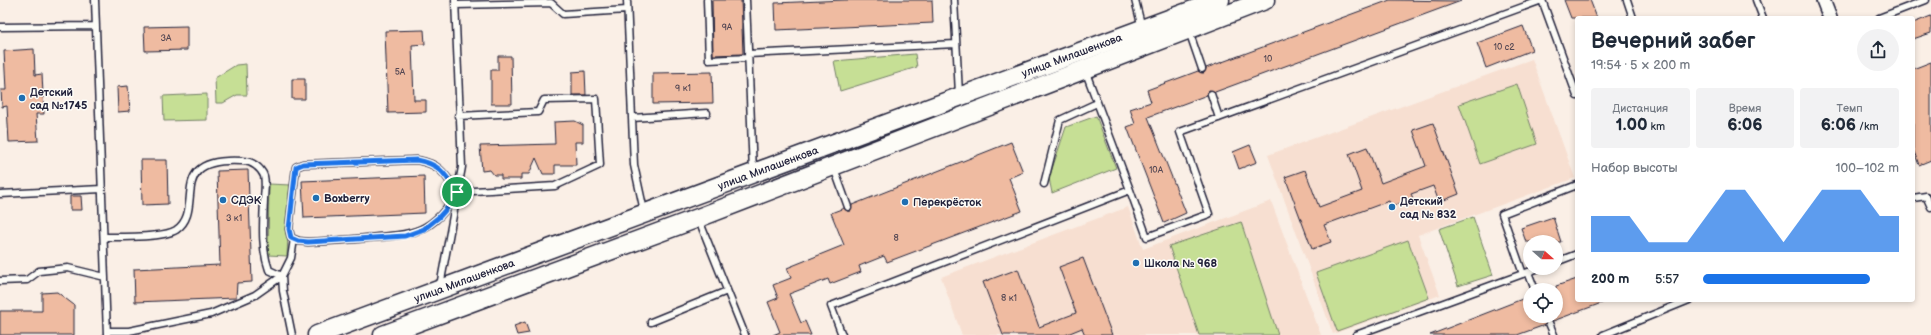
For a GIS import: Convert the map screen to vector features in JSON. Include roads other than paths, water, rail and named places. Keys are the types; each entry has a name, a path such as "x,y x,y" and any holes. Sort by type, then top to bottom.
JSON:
{"main road":[{"name":"улица Милашенкова","path":"317,335 1220,0"},
{"name":"улица Милашенкова","path":"383,335 834,167 1265,0"}],"street":[{"path":"1823,0 1829,16"}],"lane":[{"path":"95,0 107,333 129,331 211,314 255,295 282,276 291,258 294,239"},
{"path":"627,0 634,165 644,214"},
{"path":"707,0 709,60 748,56 956,44"},
{"path":"746,0 753,173"},
{"path":"954,0 959,97"},
{"path":"1135,0 1142,29"},
{"path":"1520,0 1524,7"},
{"path":"1085,70 1147,237 1210,214 1180,132 1542,0 1575,91"},
{"path":"1627,0 1632,16"},
{"path":"1756,0 1762,16"},
{"path":"1884,16 1926,0"},
{"path":"440,289 462,167 458,116 455,3 551,3 563,14 627,10"},
{"path":"0,27 96,26"},
{"path":"1188,30 1202,69"},
{"path":"1211,94 1219,118"},
{"path":"457,192 555,186 600,165 596,99 544,100 538,112 458,116"},
{"path":"1044,184 1060,120 1097,103"},
{"path":"632,118 707,113"},
{"path":"104,236 130,237 175,231 183,224 193,179 200,169 206,164 231,160 247,161 257,166 264,176 263,229 265,258 269,270 282,276"},
{"path":"417,160 430,162 440,168 457,192 449,206 439,217 424,229 405,236 308,242 298,241 291,238 289,229 294,177 296,167 303,164 417,160"},
{"path":"834,167 848,207"},
{"path":"1523,266 1502,214 1575,186"},
{"path":"0,194 102,189"},
{"path":"842,335 831,306 1130,190"},
{"path":"1915,198 1926,196 1931,207"},
{"path":"698,218 744,335"},
{"path":"1563,259 1575,255"},
{"path":"0,281 27,280 40,271 68,268 105,276"},
{"path":"1356,335 1523,274"},
{"path":"282,276 283,291 292,335"},
{"path":"651,322 727,291"},
{"path":"1603,335 1683,302"},
{"path":"1549,323 1554,335"}],"place":[{"name":"Детский сад №1745","path":"22,98"},
{"name":"Boxberry","path":"316,198"},
{"name":"СДЭК","path":"223,200"},
{"name":"Перекрёсток","path":"905,202"},
{"name":"Детский сад № 832","path":"1392,207"},
{"name":"Школа № 968","path":"1136,263"}]}
